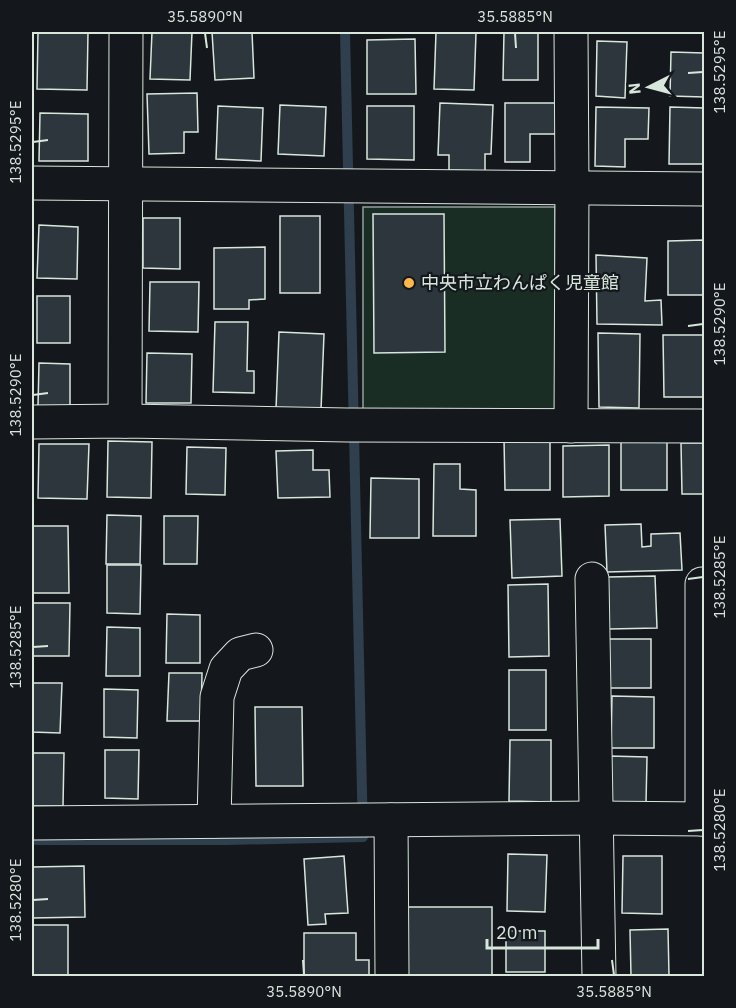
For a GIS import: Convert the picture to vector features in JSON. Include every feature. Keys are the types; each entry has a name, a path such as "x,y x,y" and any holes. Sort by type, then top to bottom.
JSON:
{"street":[{"path":"125,421 126,32"},
{"path":"571,32 571,426"},
{"path":"32,183 705,189"},
{"path":"32,422 705,426"},
{"path":"592,579 599,976"},
{"path":"32,823 703,819 702,584"},
{"path":"214,821 217,697 226,669 240,654 256,650"},
{"path":"389,820 392,976"}],"green space":[{"path":"363,207 555,207 555,413 363,412"}],"building":[{"path":"38,32 88,32 87,90 37,89"},
{"path":"152,32 192,32 190,80 150,79"},
{"path":"212,32 252,32 254,78 215,80"},
{"path":"436,32 476,33 474,90 434,89"},
{"path":"504,32 538,32 538,80 503,80"},
{"path":"415,39 416,94 367,94 367,40"},
{"path":"597,41 627,42 625,98 596,96"},
{"path":"671,52 704,53 704,97 670,96"},
{"path":"197,93 198,132 184,132 184,153 149,154 147,94"},
{"path":"440,103 493,105 491,154 485,154 485,171 449,170 449,155 438,155"},
{"path":"505,103 556,103 556,134 530,134 530,162 505,162"},
{"path":"280,105 326,107 324,156 278,154"},
{"path":"218,106 263,108 261,161 216,159"},
{"path":"367,106 414,106 414,160 367,159"},
{"path":"596,107 649,108 648,139 625,139 625,167 595,166"},
{"path":"670,107 704,108 704,164 669,164"},
{"path":"40,113 88,114 88,161 39,161"},
{"name":"中央市立わんぱく児童館","path":"373,214 444,214 445,352 374,353"},
{"path":"280,216 320,216 320,293 280,293"},
{"path":"143,218 180,218 180,269 143,268"},
{"path":"39,225 78,227 77,279 37,278"},
{"path":"704,240 704,295 668,295 668,241"},
{"path":"265,247 265,299 249,300 249,309 214,309 214,248"},
{"path":"596,255 647,258 645,301 661,300 662,325 597,324"},
{"path":"150,282 199,282 198,332 149,331"},
{"path":"37,296 70,296 70,343 37,343"},
{"path":"215,322 248,322 247,371 254,371 254,393 213,392"},
{"path":"279,332 324,334 321,410 276,409"},
{"path":"598,333 640,334 639,408 599,407"},
{"path":"663,335 704,335 704,397 664,397"},
{"path":"147,353 192,354 191,403 146,403"},
{"path":"39,363 70,364 70,406 38,406"},
{"path":"504,439 550,439 550,490 505,490"},
{"path":"621,439 667,439 667,490 621,490"},
{"path":"108,441 152,442 151,498 107,497"},
{"path":"681,443 704,443 704,494 682,494"},
{"path":"39,444 89,444 87,499 38,498"},
{"path":"609,445 609,496 563,497 563,446"},
{"path":"187,447 226,448 225,495 186,494"},
{"path":"313,450 313,470 329,470 330,497 278,498 276,451"},
{"path":"434,464 460,464 460,489 476,490 476,536 433,536"},
{"path":"371,478 419,479 419,538 370,538"},
{"path":"107,515 141,516 140,564 106,564"},
{"path":"164,516 198,516 197,564 164,564"},
{"path":"560,519 562,576 512,578 510,520"},
{"path":"641,524 642,547 651,546 651,534 680,533 682,570 607,572 605,525"},
{"path":"32,526 68,526 69,593 32,593"},
{"path":"107,565 141,565 140,614 107,613"},
{"path":"655,576 657,628 609,629 608,577"},
{"path":"548,584 549,656 509,657 508,585"},
{"path":"32,603 70,603 69,656 32,656"},
{"path":"167,614 200,615 200,663 166,663"},
{"path":"107,627 140,628 140,676 106,676"},
{"path":"607,639 651,639 651,688 607,688"},
{"path":"509,670 546,670 546,730 509,730"},
{"path":"169,673 202,673 201,721 167,721"},
{"path":"32,683 62,683 60,733 32,732"},
{"path":"104,689 138,690 137,738 104,737"},
{"path":"612,696 654,697 654,748 611,748"},
{"path":"255,707 302,707 303,786 256,786"},
{"path":"510,740 551,740 551,802 509,801"},
{"path":"105,750 139,750 138,799 105,798"},
{"path":"32,753 64,753 63,806 32,806"},
{"path":"609,756 647,757 646,804 607,802"},
{"path":"508,854 547,855 545,912 507,911"},
{"path":"344,856 348,913 325,914 326,924 308,925 304,859"},
{"path":"623,856 662,856 662,914 622,913"},
{"path":"84,866 85,917 32,918 32,867"},
{"path":"407,907 492,907 492,976 408,976"},
{"path":"32,925 68,925 68,976 32,976"},
{"path":"668,929 669,976 631,976 630,930"},
{"path":"506,931 545,931 545,972 506,972"},
{"path":"304,933 356,933 356,960 369,960 369,976 304,976"}],"waterway":[{"path":"36,840 363,837 345,32"}],"place":[{"name":"中央市立わんぱく児童館","path":"409,283"}]}
